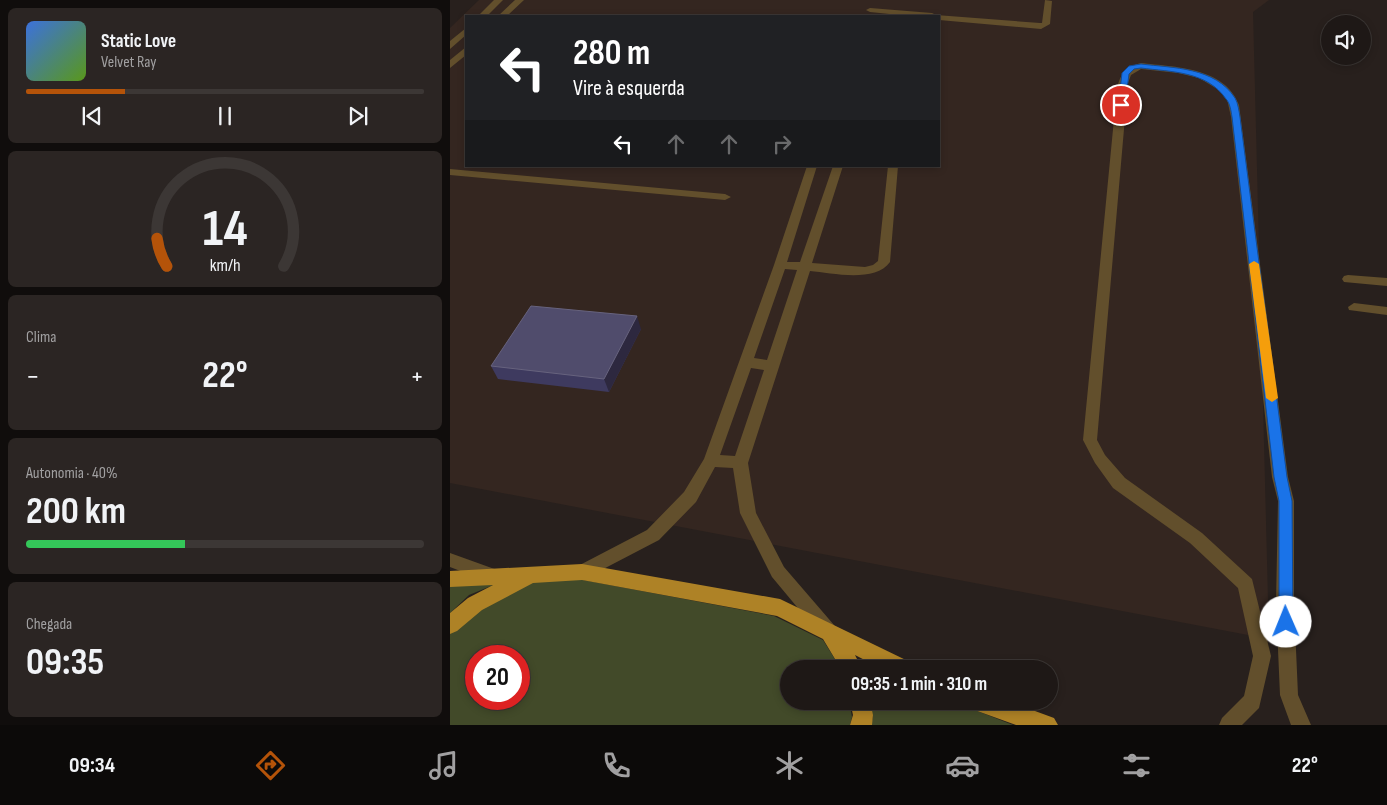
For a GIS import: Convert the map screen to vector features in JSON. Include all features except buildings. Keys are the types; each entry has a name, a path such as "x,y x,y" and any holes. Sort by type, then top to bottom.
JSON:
{"highway":[{"path":"450,579 534,573 582,572 780,608 885,660"},
{"path":"450,626 475,604 534,573"},
{"path":"830,633 846,660"},
{"path":"861,725 862,710"},
{"path":"1003,710 1048,725"}],"lane":[{"path":"483,15 499,0"},
{"path":"503,15 520,0"},
{"path":"874,0 869,13 910,15"},
{"path":"887,14 892,0"},
{"path":"940,17 1041,26 1046,24 1048,1"},
{"path":"450,46 465,32"},
{"path":"450,65 465,51"},
{"path":"1229,725 1252,701 1262,656 1246,584 1196,538 1119,483 1100,459 1090,440 1122,88 1125,73 1132,68 1141,66 1197,73 1207,78 1231,99 1236,117 1280,477 1286,501 1285,604 1289,694 1301,725"},
{"path":"582,572 653,534 690,497 711,460 780,265 812,167"},
{"path":"830,633 778,572 748,513 740,463 838,167"},
{"path":"780,265 865,271 877,268 884,262 893,167"},
{"path":"450,172 726,197"},
{"path":"1348,279 1387,282"},
{"path":"1354,307 1387,311"},
{"path":"745,362 773,366"},
{"path":"711,460 740,463"},
{"path":"450,560 495,576"}],"shaded area":[{"path":"479,0 1269,0 1253,12 1269,639 450,483 450,28"}],"green space":[{"path":"508,579 469,595 450,613 450,585"},
{"path":"578,579 774,616 823,640 835,660 780,660 780,710 851,710 852,717 850,725 450,725 450,629 475,606 535,580"},
{"path":"871,710 975,710 1013,725 871,725 873,717"}],"slow traffic":[{"path":"1254,264 1272,398"}],"route":[{"path":"1121,105 1125,73 1132,68 1141,66 1197,73 1220,87 1231,99 1236,117 1252,257 1258,286 1280,477 1286,501 1286,622"}]}
